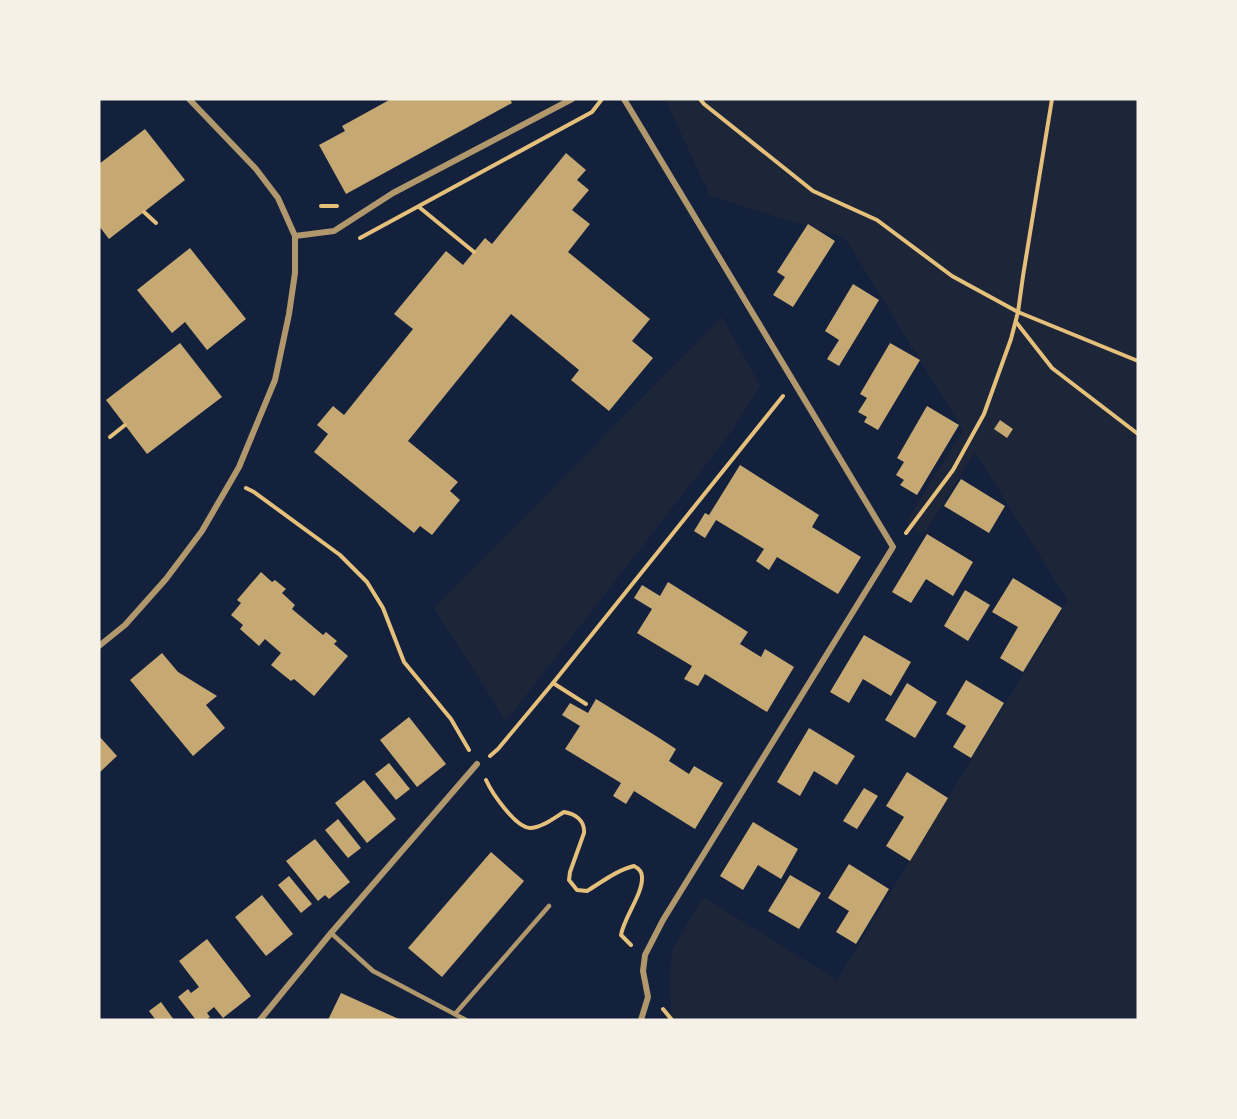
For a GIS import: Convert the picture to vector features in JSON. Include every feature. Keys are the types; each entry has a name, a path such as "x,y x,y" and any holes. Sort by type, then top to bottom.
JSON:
{"street":[{"path":"99,646 125,625 166,579 202,531 232,480 275,380 289,314 295,236 278,198 256,169 189,99"},
{"path":"295,236 334,231 393,193 572,99"},
{"path":"624,99 892,547 669,910 645,955 643,971 648,997 641,1020"},
{"path":"260,1020 331,933 477,764"}],"lane":[{"path":"455,1014 549,906"},
{"path":"331,933 373,971 466,1020"}],"path":[{"path":"350,243 592,112 602,99"},
{"path":"700,99 813,191 877,220 952,276 1018,312 1138,362"},
{"path":"892,547 907,532 953,470 984,414 1011,339 1018,312 1052,99"},
{"path":"419,207 474,252"},
{"path":"144,212 156,223"},
{"path":"1016,322 1052,368 1138,434"},
{"path":"477,764 498,749 553,683 794,382"},
{"path":"110,437 125,425"},
{"path":"232,480 254,492 340,555 367,582 383,608 404,662 451,719 494,796 521,826 538,827 564,812 576,815 584,828 584,833 569,880 578,890 587,891 628,867 634,866 640,869 643,876 639,891 622,926 621,935 645,955"},
{"path":"901,522 909,538"},
{"path":"553,683 586,704"},
{"path":"659,1020 664,1003"}],"shaded area":[{"path":"665,99 1138,99 1138,1020 667,1020 671,1011 672,950 703,897 837,980 1068,601 975,452 923,536 906,522 963,430 845,238 710,196"},
{"path":"722,317 760,385 732,431 506,721 434,608"}],"building":[{"path":"391,99 510,99 512,103 346,194 319,145 345,131 342,126"},
{"path":"145,129 185,180 109,239 99,226 99,164"},
{"path":"566,153 586,170 577,180 589,190 572,210 590,224 568,252 650,319 632,341 653,358 609,411 571,380 579,370 511,314 408,441 458,482 450,491 460,500 432,535 420,526 414,533 314,452 328,434 317,425 333,406 344,415 413,329 394,314 446,251 463,265 485,238 492,244"},
{"path":"808,224 835,241 793,307 773,295 785,277 777,272"},
{"path":"190,248 246,319 207,350 185,322 172,333 137,290"},
{"path":"853,284 879,300 839,366 827,359 839,340 825,331"},
{"path":"180,343 222,397 147,454 106,400"},
{"path":"890,343 920,360 878,430 864,422 867,417 858,412 867,398 860,394"},
{"path":"927,406 959,425 917,495 900,485 904,480 896,475 904,462 897,458"},
{"path":"1000,420 1013,429 1007,438 994,429"},
{"path":"740,465 819,515 812,527 861,557 838,594 777,557 769,570 756,561 764,549 716,520 705,538 694,531 705,513 709,515"},
{"path":"961,479 1005,506 989,533 944,506"},
{"path":"927,534 973,562 953,596 926,579 911,603 892,592"},
{"path":"261,572 272,582 275,580 286,589 282,593 295,605 292,609 323,635 326,632 337,641 334,644 348,656 314,696 294,679 291,681 271,665 281,653 265,639 259,646 240,629 243,625 231,615 241,603 237,600"},
{"path":"1013,578 1062,608 1023,672 1000,658 1018,627 992,612"},
{"path":"668,582 748,632 740,644 761,657 765,649 794,667 767,712 705,674 698,686 684,679 692,666 637,633 652,609 634,598 642,585 660,596"},
{"path":"965,590 990,605 968,641 944,626"},
{"path":"864,635 911,662 891,696 863,679 849,703 830,692"},
{"path":"162,653 178,672 217,696 206,705 225,728 193,756 130,680"},
{"path":"966,680 1004,703 971,758 953,747 966,726 946,714"},
{"path":"907,683 937,702 915,738 885,720"},
{"path":"596,699 676,749 669,761 689,774 694,766 723,783 695,829 634,791 626,804 613,796 621,783 565,749 580,726 562,715 570,703 588,713"},
{"path":"409,717 446,764 417,787 380,740"},
{"path":"809,728 855,756 837,785 814,771 800,796 777,782"},
{"path":"99,736 117,756 99,773"},
{"path":"389,763 410,789 396,800 375,774"},
{"path":"907,772 948,798 910,861 886,846 904,817 886,806"},
{"path":"364,780 396,819 367,843 335,803"},
{"path":"864,788 878,796 857,829 843,821"},
{"path":"338,819 361,848 348,858 325,830"},
{"path":"753,822 798,849 781,879 758,865 743,890 720,876"},
{"path":"315,839 350,882 329,899 325,895 318,901 286,861"},
{"path":"491,852 524,881 442,977 408,948"},
{"path":"849,864 889,889 856,944 836,932 849,911 828,898"},
{"path":"790,875 821,893 799,929 768,911"},
{"path":"289,876 312,904 301,913 278,885"},
{"path":"262,895 293,934 266,956 235,917"},
{"path":"207,939 251,996 223,1018 214,1007 207,1013 210,1017 206,1020 196,1020 178,997 188,989 191,993 199,987 179,961"},
{"path":"341,993 401,1020 328,1020"},
{"path":"161,1002 174,1020 153,1020 155,1019 149,1011"}]}
